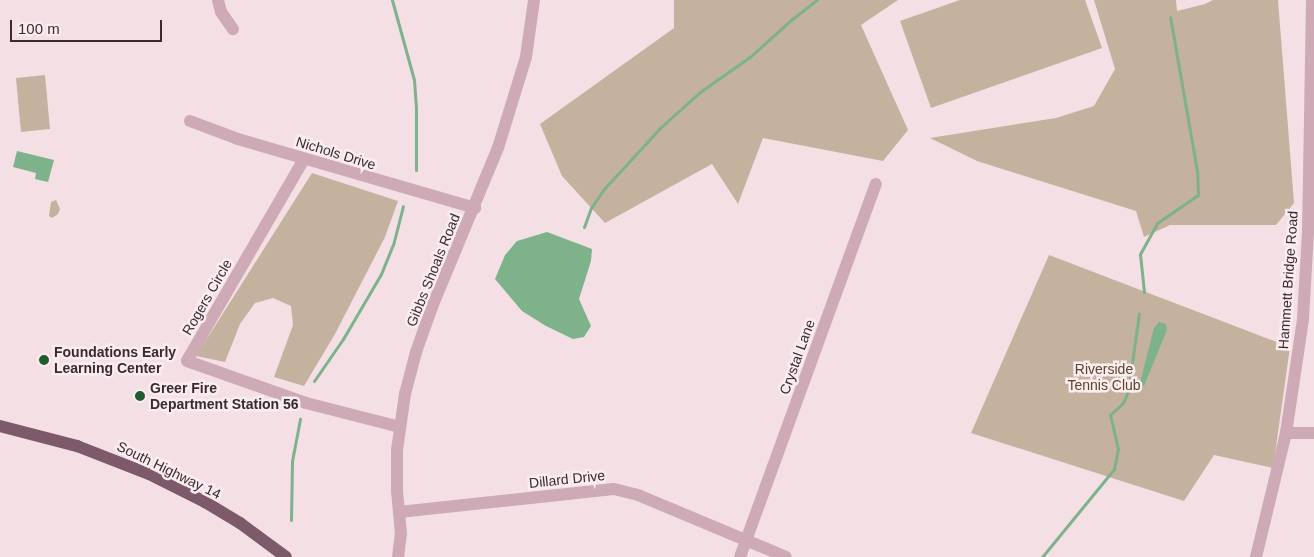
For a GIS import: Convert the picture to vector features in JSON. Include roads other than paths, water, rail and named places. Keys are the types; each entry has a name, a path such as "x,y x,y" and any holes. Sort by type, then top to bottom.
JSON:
{"main road":[{"name":"South Highway 14","path":"0,426 77,446 149,474 212,507 286,557"}],"street":[{"path":"218,0 221,12 233,29"},
{"name":"Gibbs Shoals Road","path":"398,557 401,534 396,470 405,394 416,352 432,307 475,208 519,83 530,37 534,0"},
{"name":"Hammett Bridge Road","path":"1256,557 1286,432 1297,366 1306,282 1312,0"},
{"name":"Nichols Drive","path":"190,121 220,133 475,208"},
{"name":"Rogers Circle","path":"304,158 284,196 186,361 306,403 400,427"},
{"name":"Crystal Lane","path":"740,557 876,184"},
{"path":"1286,432 1314,433"},
{"name":"Dillard Drive","path":"399,512 614,489 638,495 786,557"}],"waterway":[{"path":"392,0 414,80 416,170"},
{"path":"584,227 591,208 603,190 660,128 700,92 751,56 791,20 817,0"},
{"path":"1144,292 1140,254 1157,223 1198,195 1197,171 1170,17"},
{"path":"314,381 343,339 381,274 393,245 403,206"},
{"path":"1042,557 1114,469 1118,449 1110,415 1123,403 1128,391 1139,314"},
{"path":"291,520 292,461 300,419"}],"place":[{"name":"Foundations Early Learning Center","path":"44,360"},
{"name":"Greer Fire Department Station 56","path":"140,396"}],"park label":[{"name":"Riverside Tennis Club","path":"1104,378"}]}
